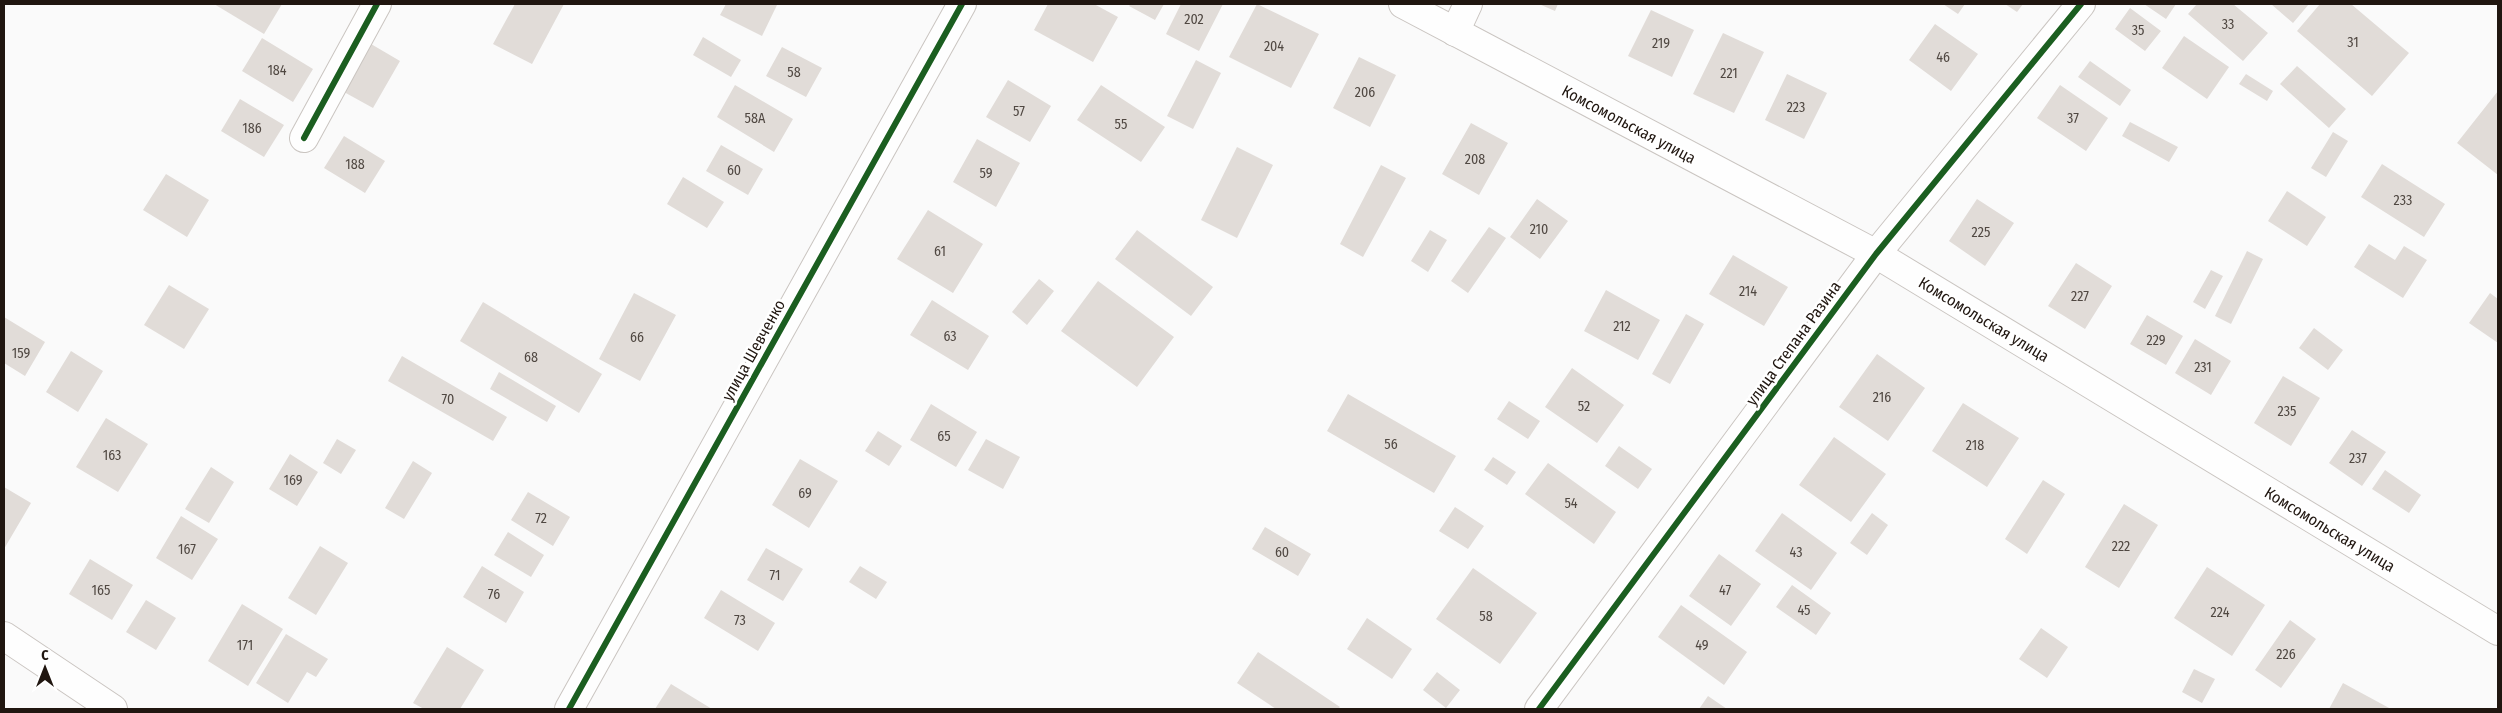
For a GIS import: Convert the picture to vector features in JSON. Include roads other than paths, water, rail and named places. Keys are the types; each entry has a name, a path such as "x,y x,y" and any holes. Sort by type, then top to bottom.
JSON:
{"street":[{"path":"304,138 377,4"},
{"name":"улица Шевченко","path":"569,709 962,4"},
{"name":"Комсомольская улица","path":"1403,4 1876,254 2498,631"},
{"path":"1455,32 1468,4"},
{"name":"улица Степана Разина","path":"1539,709 1876,254 2081,4"},
{"path":"4,636 114,709"}]}
